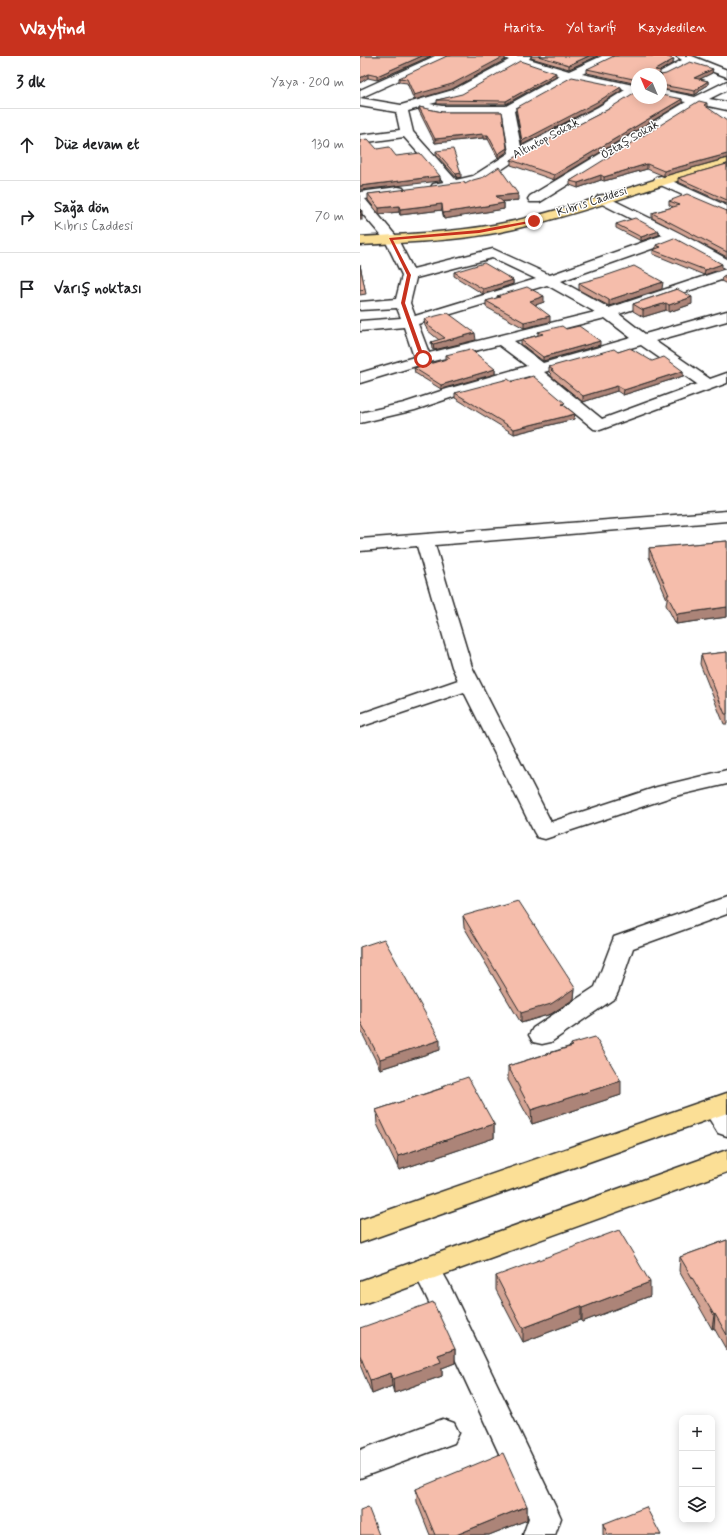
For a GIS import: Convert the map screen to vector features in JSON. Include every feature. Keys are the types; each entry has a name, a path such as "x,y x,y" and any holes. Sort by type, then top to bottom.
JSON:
{"main road":[{"name":"Kıbrıs Caddesi","path":"360,241 479,232 534,221 661,180 727,163"},
{"path":"360,1232 723,1112"},
{"path":"360,1293 727,1161"}],"street":[{"path":"360,94 444,56"},
{"path":"415,105 442,110 508,110 570,75 611,56"},
{"path":"360,102 401,109 457,93 517,57 570,75 631,87"},
{"path":"667,71 687,58 727,74"},
{"name":"Öztaş Sokak","path":"535,199 696,101 727,85"},
{"name":"Altıntop Sokak","path":"360,196 453,185 478,179 516,154 602,110 631,91"},
{"path":"667,95 727,106"},
{"path":"401,109 407,134 453,185"},
{"path":"508,110 516,154"},
{"path":"360,139 407,134"},
{"path":"661,180 727,211"},
{"path":"603,199 727,265"},
{"path":"360,202 391,239 409,275 403,303 423,359"},
{"path":"360,326 410,322 550,280 675,236"},
{"path":"409,275 493,253 550,280 608,313 643,340 709,384"},
{"path":"360,378 423,359 608,313 727,273"},
{"path":"360,306 403,303"},
{"path":"361,418 409,407 453,392 727,316"},
{"path":"501,339 600,425 727,378"},
{"path":"360,545 727,516"},
{"path":"425,541 462,668 545,832 665,792 727,777"},
{"path":"360,721 469,683"},
{"path":"542,1035 606,992 623,943 727,905"},
{"path":"426,1269 545,1518 539,1535"},
{"path":"360,1464 443,1433"}],"building":[{"path":"360,56 422,56 377,76 368,74 360,78"},
{"path":"447,56 505,56 452,84 414,95 407,79 399,78"},
{"path":"538,56 589,56 569,65"},
{"path":"614,56 669,56 667,57 674,59 658,68 631,68 631,79 587,69"},
{"path":"520,61 556,73 506,101 437,100 462,94"},
{"path":"690,62 713,69 694,78 708,81 695,91 667,86 667,74"},
{"path":"572,77 621,87 597,102 522,141 516,108"},
{"path":"631,95 631,104 667,104 667,96 682,99 554,175 511,160 521,154 607,110"},
{"path":"699,101 707,103 704,105 727,121 727,154 664,171 647,164 604,177 601,175 578,183 570,181"},
{"path":"419,107 442,112 502,112 507,148 498,154 488,135 483,134 435,139"},
{"path":"368,139 377,149 389,147 396,156 420,153 440,176 360,186 360,140"},
{"path":"453,149 461,173 456,174 436,151"},
{"path":"727,164 727,200 678,178"},
{"path":"499,167 518,194 496,196 504,203 443,213 442,204 400,209 399,206 379,208 368,194 464,182 465,184 484,177"},
{"path":"687,194 727,211 727,252 652,213 680,205 669,201"},
{"path":"635,218 659,231 641,237 616,224"},
{"path":"674,238 722,264 705,270 653,250 661,247 656,245"},
{"path":"484,263 513,280 483,289 454,272"},
{"path":"360,265 365,289 360,290"},
{"path":"634,266 663,282 609,300 579,283 602,277"},
{"path":"727,274 727,279 722,277"},
{"path":"527,287 544,296 530,301 550,316 524,322 486,301 500,297 497,296"},
{"path":"677,289 692,297 669,305 666,303 643,310 633,304"},
{"path":"448,313 475,333 433,344 431,342 445,338 426,324 429,323 424,319"},
{"path":"562,326 566,329 579,326 600,341 543,357 521,340 543,334 538,332"},
{"path":"630,348 652,361 664,357 683,371 624,390 617,386 583,396 549,367 614,349 618,352"},
{"path":"470,349 495,369 441,385 414,368 450,358 446,355"},
{"path":"533,376 565,403 562,404 575,414 514,429 455,393 508,379 512,382"},
{"path":"727,541 727,607 677,614 667,595 669,595 649,548"},
{"path":"727,652 727,714 725,714 701,655"},
{"path":"518,900 575,988 551,1004 521,1013 463,916"},
{"path":"384,939 440,1040 380,1059 360,1021 360,947"},
{"path":"595,1037 621,1081 531,1110 508,1066 573,1046 571,1044"},
{"path":"468,1077 494,1124 398,1156 376,1110 443,1088 442,1086"},
{"path":"619,1230 650,1282 582,1308 581,1306 523,1328 496,1276"},
{"path":"727,1240 727,1335 680,1257"},
{"path":"433,1302 455,1349 438,1355 441,1362 393,1379 391,1373 370,1380 360,1355 360,1328"},
{"path":"503,1453 527,1506 456,1535 435,1535 416,1489"},
{"path":"368,1507 379,1535 360,1535 360,1510"},
{"path":"646,1507 661,1535 608,1535 603,1524"}],"route":[{"path":"423,359 403,303 409,275 391,239 479,232 534,221"}]}
